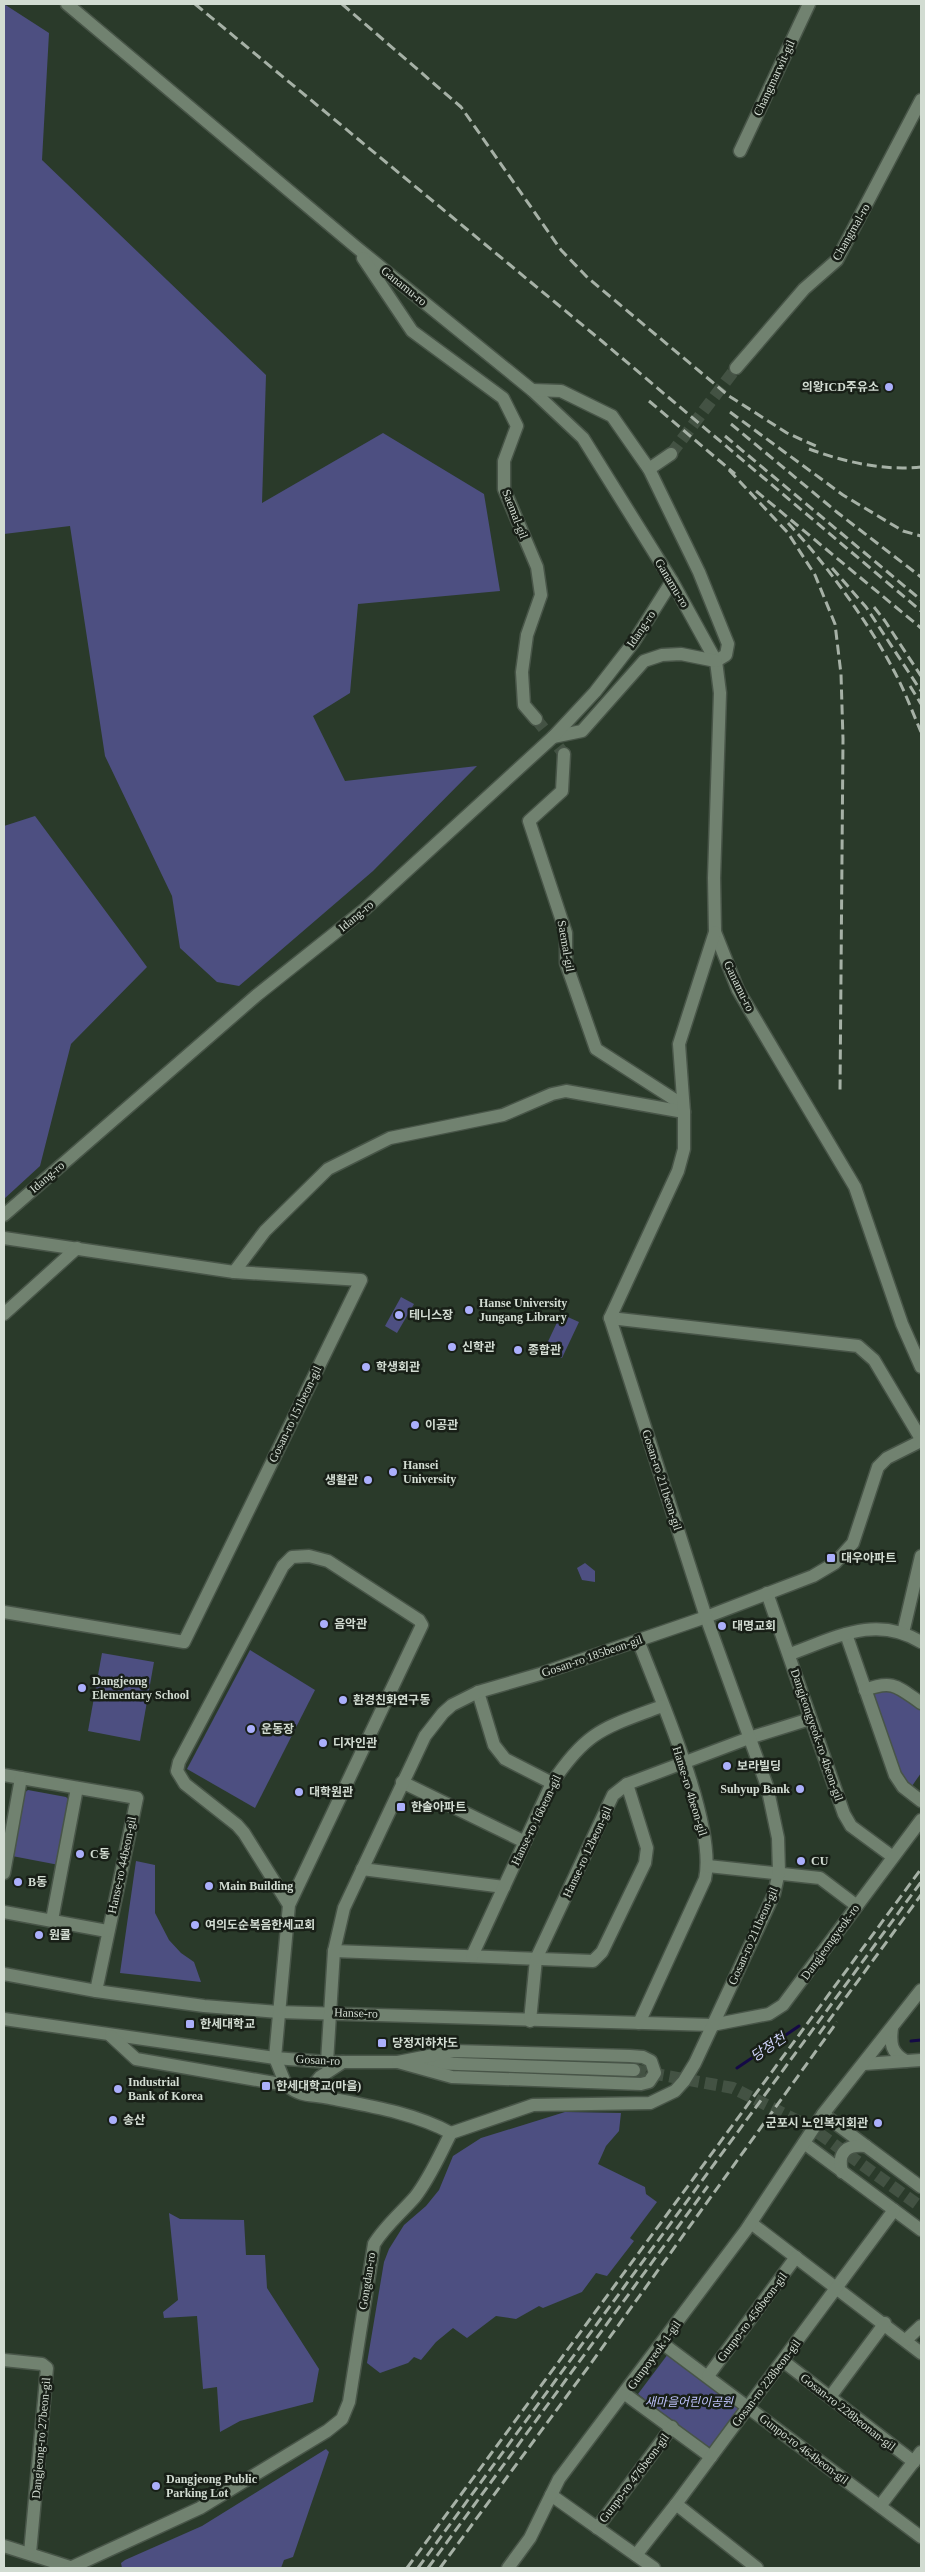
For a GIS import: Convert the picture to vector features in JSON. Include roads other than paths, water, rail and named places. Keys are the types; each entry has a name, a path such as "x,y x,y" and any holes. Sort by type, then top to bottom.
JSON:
{"street":[{"name":"Ganamu-ro","path":"67,4 356,247 532,390 583,438 672,581 716,661 720,693 714,878 715,932 738,990 855,1187 902,1324 921,1367"},
{"name":"Changmarwit-gil","path":"740,151 809,4"},
{"name":"Changmal-ro","path":"736,368 804,289 837,260 921,100"},
{"name":"Saemal-gil","path":"356,247 412,331 503,398 517,426 504,461 504,489 537,567 541,595 527,636 522,672 524,705 536,720"},
{"path":"532,390 561,391 612,416 649,469 699,572 728,644 726,655 716,661 681,654 662,655 644,661 582,731 553,736"},
{"path":"649,469 671,454"},
{"name":"Idang-ro","path":"4,1215 257,996 365,909 553,736 595,692 627,650 672,581"},
{"name":"Saemal-gil","path":"564,754 562,791 529,821 566,933 566,963 596,1048 684,1108"},
{"path":"706,1617 813,1576 835,1563 854,1544 878,1467 887,1458 921,1440 874,1360 858,1346 610,1318 678,1171 684,1149 684,1108 679,1044 715,932"},
{"path":"234,1272 265,1231 328,1169 390,1138 503,1115 552,1094 566,1091 684,1108"},
{"name":"Gosan-ro 151beon-gil","path":"4,1238 234,1272 361,1280 184,1642 4,1612"},
{"path":"4,1314 77,1248"},
{"name":"Gosan-ro 211beon-gil","path":"610,1318 706,1617 775,1816 779,1872 774,1894 712,2025"},
{"path":"286,2085 275,2058 289,1905 422,1625 419,1620 328,1560 309,1556 292,1557 283,1566 179,1762 177,1771 184,1784 241,1829 289,1905"},
{"path":"903,1633 921,1556"},
{"name":"Dangjeongyeok-ro 4beon-gil","path":"767,1593 790,1654 810,1719 844,1814 851,1826 893,1857"},
{"name":"Gosan-ro 185beon-gil","path":"327,2062 334,1950 344,1908 402,1782 425,1736 437,1720 452,1705 478,1692 540,1674 706,1617"},
{"path":"790,1654 872,1627 903,1633 921,1642"},
{"path":"846,1634 895,1775 903,1787 921,1801"},
{"name":"Hanse-ro 4beon-gil","path":"638,1640 683,1762 704,1831 708,1866 705,1879 639,2023"},
{"path":"865,1690 882,1683 891,1684 921,1704"},
{"path":"478,1692 494,1744 505,1760 552,1783"},
{"name":"Hanse-ro 16beon-gil","path":"472,1956 552,1783 569,1757 600,1730 662,1706"},
{"name":"Hanse-ro 12beon-gil","path":"530,2021 536,1959 613,1795 627,1784 683,1762 749,1738 810,1719"},
{"name":"Hanse-ro 44beon-gil","path":"4,1775 136,1798 96,1991"},
{"path":"4,1873 21,1778"},
{"path":"402,1782 525,1842"},
{"path":"334,1950 593,1961 602,1952 645,1863 648,1848 627,1784"},
{"path":"52,1920 77,1788"},
{"name":"Dangjeongyeok-ro","path":"712,2025 768,2014 783,2005 921,1820"},
{"path":"708,1866 779,1872 820,1878 857,1906"},
{"path":"362,1869 504,1888"},
{"path":"4,1912 107,1931"},
{"name":"Hanse-ro","path":"4,1974 96,1991 204,2006 278,2012 330,2012 530,2021 712,2025"},
{"name":"Gunpoyeok 1-gil","path":"508,2568 530,2538 558,2479 625,2394 751,2224 823,2114 921,1990"},
{"name":"Gosan-ro","path":"4,2019 110,2036 275,2058 327,2062 398,2062 634,2070"},
{"path":"110,2036 136,2059 286,2085 304,2096 326,2098 428,2120 451,2133 533,2105 650,2103 675,2091 684,2081 695,2063 712,2025"},
{"path":"892,2026 890,2044 896,2054 906,2061"},
{"path":"454,2051 630,2056 643,2057 651,2062 655,2073 650,2082 641,2084 452,2077 398,2062 454,2051"},
{"path":"864,2064 921,2060"},
{"path":"326,2098 316,2089 315,2083 320,2077 343,2062"},
{"path":"823,2114 921,2188"},
{"name":"Gongdan-ro","path":"71,2568 200,2508 326,2431 342,2419 349,2402 374,2244 388,2224 415,2197 451,2133"},
{"path":"804,2143 921,2230"},
{"path":"842,2172 840,2158 843,2151 854,2145 866,2146"},
{"name":"Gosan-ro 228beon-gil","path":"636,2555 749,2407 894,2210"},
{"path":"751,2224 885,2323 921,2352"},
{"name":"Gunpo-ro 456beon-gil","path":"708,2376 796,2258"},
{"path":"830,2398 885,2323"},
{"path":"906,2340 921,2326"},
{"name":"Gunpo-ro 464beon-gil","path":"662,2344 708,2376 921,2537"},
{"name":"Dangjeong-ro 27beon-gil","path":"4,2360 42,2364 47,2368 30,2553"},
{"name":"Gosan-ro 228beonan-gil","path":"783,2361 830,2398 918,2457"},
{"path":"625,2394 711,2456"},
{"name":"Gunpo-ro 476beon-gil","path":"597,2528 672,2428"},
{"path":"880,2506 918,2457"},
{"name":"Gunpo-ro 476beon-gil","path":"551,2496 654,2568"},
{"path":"676,2504 757,2568"},
{"path":"4,2546 71,2568"}],"waterway":[{"name":"당정천","path":"737,2068 799,2026"},
{"path":"911,2041 921,2040"}],"tunnel":[{"path":"671,454 736,368"},
{"path":"536,719 564,754"},
{"path":"634,2070 733,2088 810,2127 921,2207"}],"railway":[{"path":"195,4 603,342 921,611"},
{"path":"342,4 461,107 561,250 588,278 729,396 787,433 818,447"},
{"path":"649,401 735,474"},
{"path":"730,412 843,495 903,531 921,536"},
{"path":"731,424 838,513 921,577"},
{"path":"725,436 921,600"},
{"path":"809,449 836,458 864,464 893,468 921,467"},
{"path":"729,470 788,533 815,575 835,624 841,674 843,739 840,1093"},
{"path":"756,491 921,628"},
{"path":"788,523 830,573 871,632 897,677 921,732"},
{"path":"832,568 866,607 921,691"},
{"path":"874,607 921,676"},
{"path":"910,686 921,704"},
{"path":"407,2568 921,1869"},
{"path":"418,2568 921,1882"},
{"path":"819,2034 921,1895"},
{"path":"440,2568 589,2366 837,2022"},
{"path":"428,2568 708,2186"}],"place":[{"name":"의왕ICD주유소","path":"889,387"},
{"name":"Hanse University Jungang Library","path":"469,1310"},
{"name":"테니스장","path":"399,1315"},
{"name":"신학관","path":"452,1347"},
{"name":"종합관","path":"518,1350"},
{"name":"학생회관","path":"366,1367"},
{"name":"이공관","path":"415,1425"},
{"name":"Hansei University","path":"393,1472"},
{"name":"생활관","path":"368,1480"},
{"name":"대우아파트","path":"831,1558"},
{"name":"음악관","path":"324,1624"},
{"name":"대명교회","path":"722,1626"},
{"name":"Dangjeong Elementary School","path":"82,1688"},
{"name":"환경친화연구동","path":"343,1700"},
{"name":"운동장","path":"251,1729"},
{"name":"디자인관","path":"323,1743"},
{"name":"보라빌딩","path":"727,1766"},
{"name":"Suhyup Bank","path":"800,1789"},
{"name":"대학원관","path":"299,1792"},
{"name":"한솔아파트","path":"401,1807"},
{"name":"C동","path":"80,1854"},
{"name":"CU","path":"801,1861"},
{"name":"B동","path":"18,1882"},
{"name":"Main Building","path":"209,1886"},
{"name":"여의도순복음한세교회","path":"195,1925"},
{"name":"원콜","path":"39,1935"},
{"name":"한세대학교","path":"190,2024"},
{"name":"당정지하차도","path":"382,2043"},
{"name":"한세대학교(마을)","path":"266,2086"},
{"name":"Industrial Bank of Korea","path":"118,2089"},
{"name":"송산","path":"113,2120"},
{"name":"군포시 노인복지회관","path":"878,2123"},
{"name":"Dangjeong Public Parking Lot","path":"156,2486"}],"park label":[{"name":"새마을어린이공원","path":"689,2402"}]}
